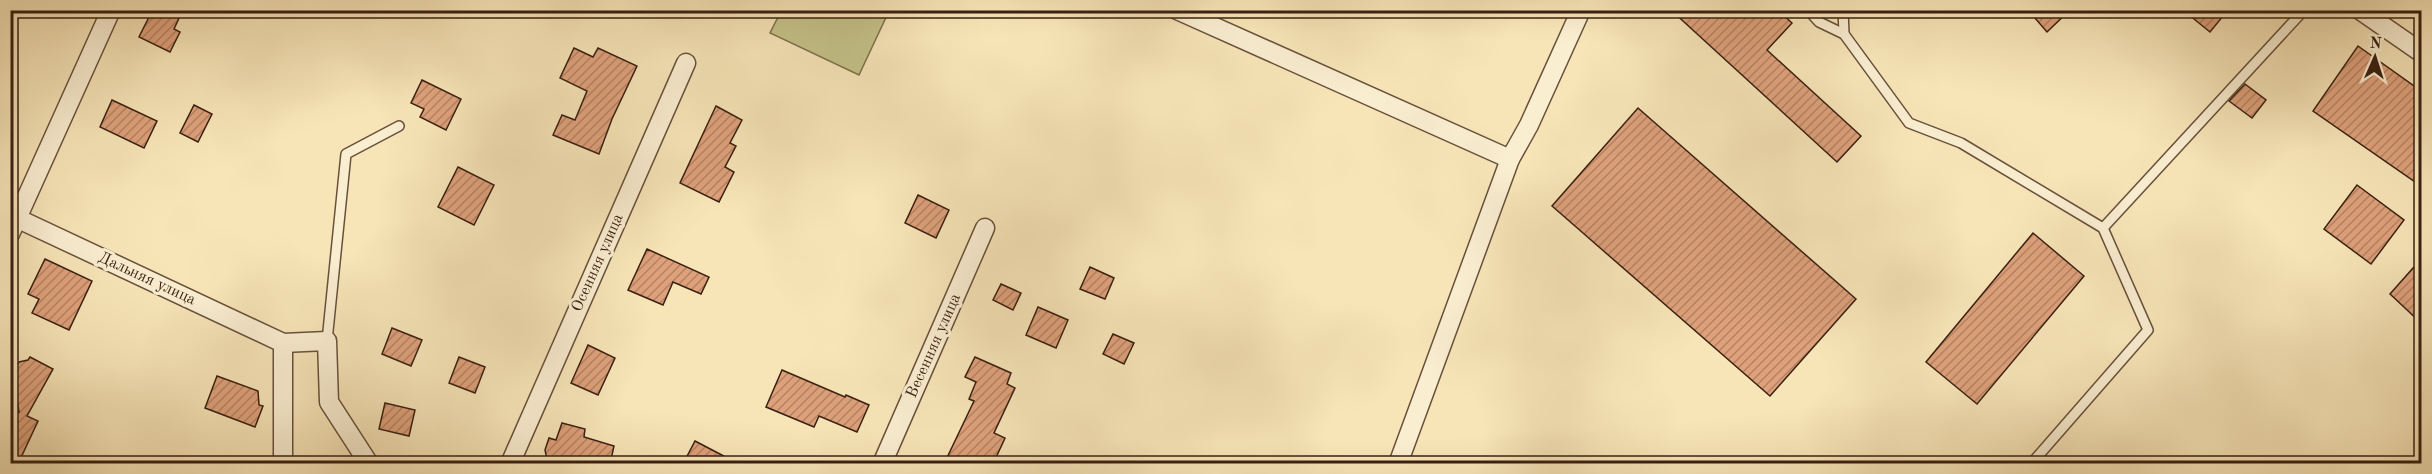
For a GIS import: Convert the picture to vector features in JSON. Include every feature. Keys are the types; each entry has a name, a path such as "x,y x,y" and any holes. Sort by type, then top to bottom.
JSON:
{"street":[{"path":"13,222 111,10"},
{"path":"1177,10 1510,159"},
{"path":"1398,464 1510,159 1529,125 1581,10"},
{"path":"2360,10 2421,53"},
{"name":"Осенняя улица","path":"510,464 686,63"},
{"name":"Дальняя улица","path":"13,222 283,343"},
{"name":"Весенняя улица","path":"882,464 986,228"},
{"path":"283,464 283,343 327,341 329,402 369,464"}],"lane":[{"path":"1808,10 1819,22 1844,34 1909,123 1961,143 2103,228 2148,330 2031,464"},
{"path":"1843,10 1844,34"},
{"path":"2103,228 2304,10"},
{"path":"327,341 346,154 399,126"}],"shaded area":[{"path":"781,10 889,11 859,75 770,33"}],"building":[{"path":"157,10 170,10 180,16 174,29 180,32 170,52 139,37 150,15 154,17"},
{"path":"1671,10 1719,10 1727,17 1733,10 1778,10 1792,23 1767,50 1861,136 1837,162"},
{"path":"2028,10 2070,10 2047,32"},
{"path":"2183,10 2228,10 2210,32"},
{"path":"2358,46 2421,91 2421,186 2313,111"},
{"path":"574,48 593,57 598,48 637,66 612,119 599,154 553,135 562,115 575,120 587,91 560,78"},
{"path":"422,80 461,99 446,130 420,117 424,109 411,103"},
{"path":"2245,84 2266,100 2252,118 2229,101"},
{"path":"112,100 157,121 144,148 100,127"},
{"path":"194,105 212,114 198,142 180,133"},
{"path":"716,106 742,120 730,143 736,146 725,167 734,172 719,202 680,183"},
{"path":"1638,108 1856,299 1770,396 1552,206"},
{"path":"458,167 494,185 474,225 438,207"},
{"path":"2357,185 2404,220 2371,264 2324,229"},
{"path":"918,195 949,210 936,238 905,223"},
{"path":"2033,233 2084,276 1977,404 1926,362"},
{"path":"647,249 709,277 701,294 673,282 663,305 628,290"},
{"path":"45,259 92,281 69,330 32,313 39,299 28,294"},
{"path":"2421,259 2421,323 2390,294"},
{"path":"1090,267 1114,278 1105,299 1080,289"},
{"path":"1001,284 1021,293 1013,310 993,300"},
{"path":"1038,307 1068,320 1056,348 1026,335"},
{"path":"392,328 422,340 411,366 382,354"},
{"path":"1113,334 1134,343 1124,364 1103,354"},
{"path":"588,345 615,358 598,395 571,383"},
{"path":"30,357 53,369 27,416 38,421 18,464 10,464 10,408 19,412 13,373 19,362 28,360"},
{"path":"459,357 485,367 475,393 449,383"},
{"path":"975,357 1011,373 1007,384 1015,388 994,433 1005,438 993,464 944,464 974,401 969,399 976,382 965,377"},
{"path":"782,370 869,405 857,432 819,416 814,427 766,407"},
{"path":"217,376 258,391 259,405 263,406 255,427 205,408"},
{"path":"385,403 415,410 409,436 379,429"},
{"path":"562,423 585,429 584,437 614,446 610,464 548,464 545,450 549,438 556,440"},
{"path":"695,441 739,464 683,464"}]}
